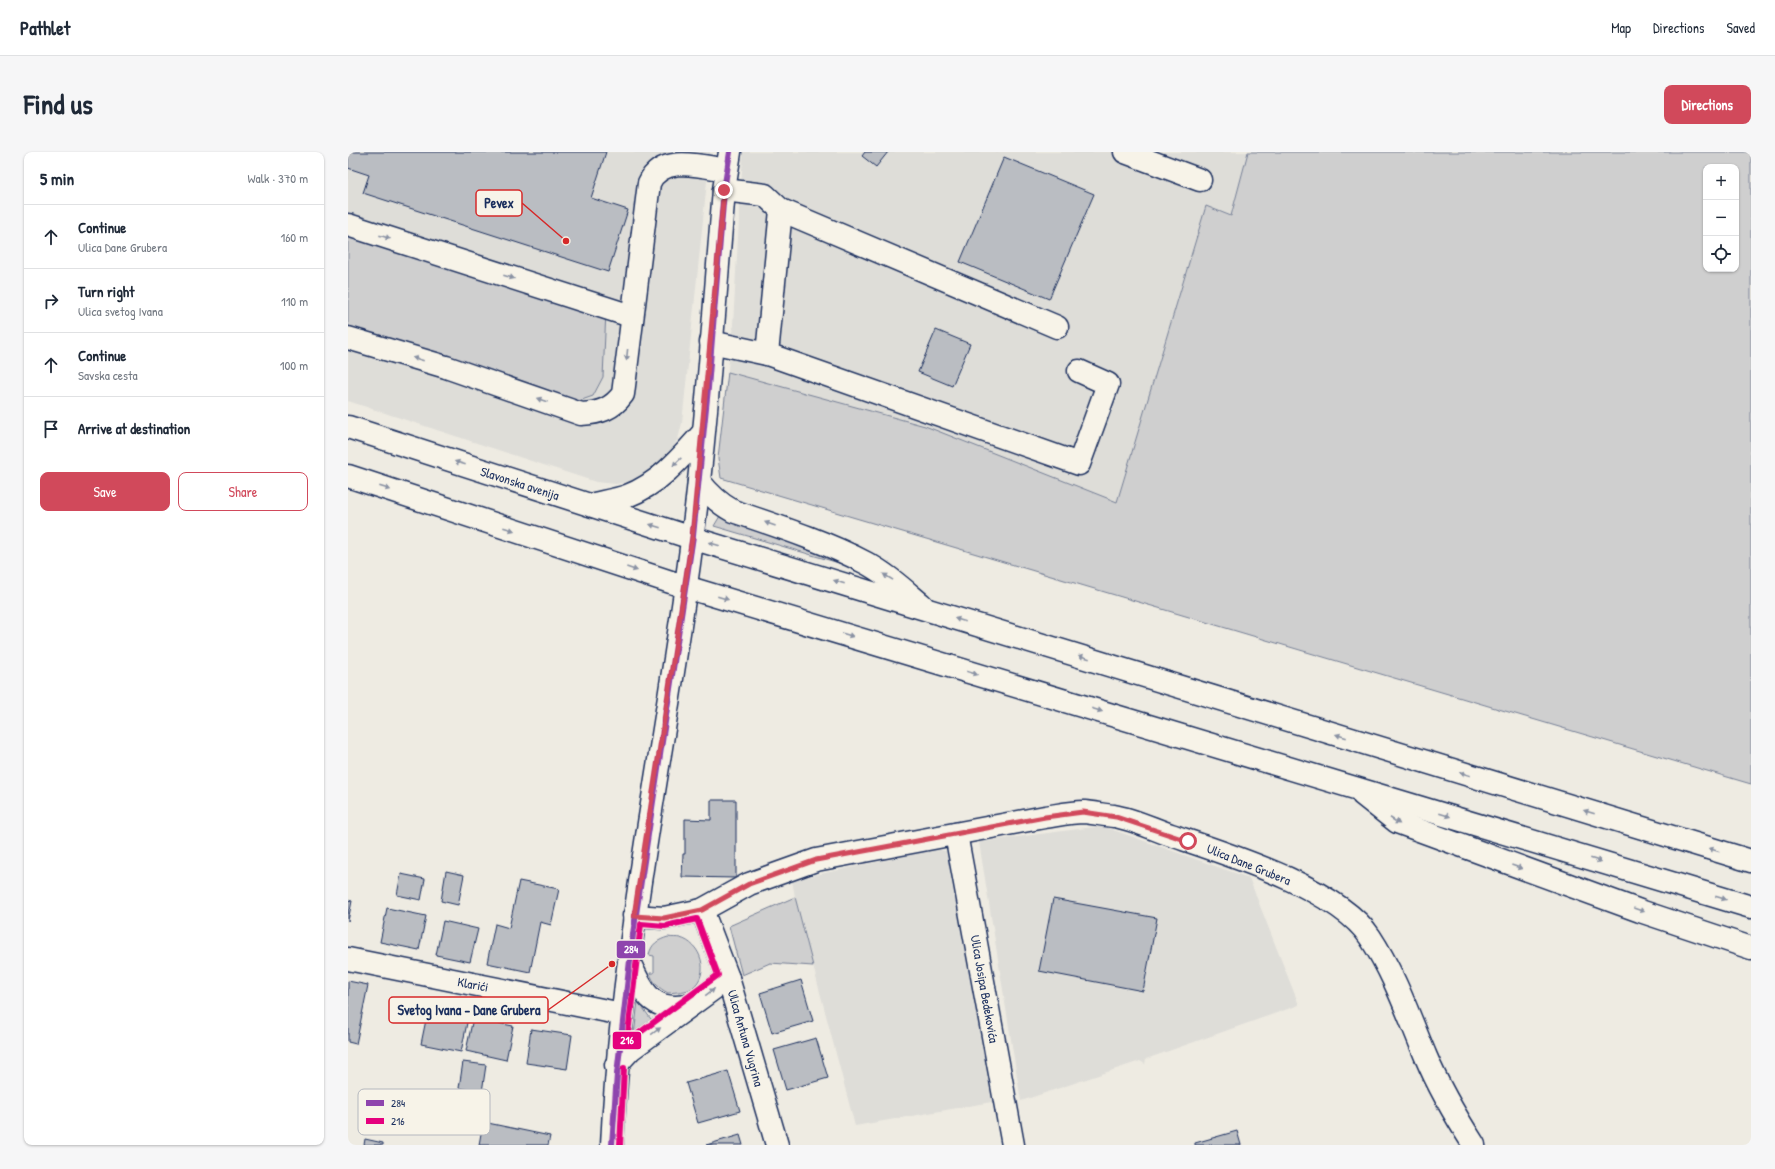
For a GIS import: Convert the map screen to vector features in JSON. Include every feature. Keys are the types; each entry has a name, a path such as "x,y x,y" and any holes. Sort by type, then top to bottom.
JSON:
{"main road":[{"path":"1125,152 1200,180"},
{"path":"348,338 446,367 581,414 596,413 617,402 623,394 631,316 649,183 658,169 667,166 686,164 727,171 765,195 781,210 1056,327"},
{"path":"612,1145 616,1065 634,916 686,587 699,481 727,171"},
{"path":"766,354 781,210"},
{"path":"348,225 631,316"},
{"path":"711,342 766,354 1080,464 1108,384 1079,372"},
{"name":"Slavonska avenija","path":"348,427 692,538 1751,861"},
{"path":"590,505 626,496 645,488 663,475 683,456 703,433"},
{"path":"348,476 686,587 1751,907"},
{"path":"699,481 709,495 720,505 732,511 821,544 866,563 894,581 929,611"},
{"path":"1354,788 1397,822 1640,911 1751,948"},
{"name":"Ulica Dane Grubera","path":"634,916 664,918 702,910 749,884 816,860 1045,817 1083,812 1116,817 1256,865 1304,886 1354,918 1370,936 1396,984 1427,1059 1456,1115 1474,1145"},
{"name":"Ulica Josipa Bedekovića","path":"956,834 1013,1145"},
{"name":"Ulica Antuna Vugrina","path":"702,910 728,978 777,1145"},
{"name":"Klarići","path":"348,959 622,1014"},
{"path":"629,962 647,994 656,1003 667,1008 679,1008 691,1005"},
{"path":"616,1065 631,1049 728,978"}],"shaded area":[{"path":"348,152 710,152 682,423 678,439 668,455 646,475 628,482 616,484 596,482 348,401"},
{"path":"743,152 1248,152 1231,216 1206,207 1117,502 1065,581 721,478 718,458 733,324"},
{"path":"1248,152 1751,152 1751,784 721,478 718,458 728,372 925,426 1117,502 1206,206 1231,216"},
{"path":"348,232 606,311 603,377 593,396 579,401 348,326"},
{"path":"720,516 781,535 849,566 714,526"},
{"path":"1102,826 1249,878 1299,1005 1146,1059 1145,1064 1140,1061 1021,1101 979,842"},
{"path":"937,849 949,852 997,1101 855,1126 795,897 792,880"},
{"path":"795,897 813,966 770,963 742,975 729,926"},
{"path":"668,937 679,938 687,941 698,952 702,967 701,975 698,982 690,989 668,993 657,985 651,977 650,973 654,973 654,956 649,955 651,948 656,943"},
{"path":"638,1001 653,1022 634,1036"}],"building":[{"path":"348,152 606,152 591,198 628,210 608,272 363,193 369,175 348,168"},
{"path":"865,152 888,152 876,167 862,156"},
{"path":"1004,157 1094,194 1049,299 960,262"},
{"path":"936,330 970,344 952,386 918,372"},
{"path":"711,800 736,800 736,878 682,877 683,854 685,854 685,819 711,820"},
{"path":"446,871 464,875 458,905 441,901"},
{"path":"401,874 425,879 421,900 397,895"},
{"path":"519,881 559,889 551,925 540,922 530,972 487,963 495,924 509,928"},
{"path":"1053,899 1157,918 1143,991 1039,971"},
{"path":"348,900 352,901 348,921"},
{"path":"387,908 426,916 419,950 380,942"},
{"path":"443,921 478,929 470,962 436,955"},
{"path":"801,980 813,1021 772,1033 760,993"},
{"path":"348,981 368,985 356,1044 348,1042"},
{"path":"428,1010 468,1018 461,1052 421,1044"},
{"path":"473,1018 513,1026 506,1060 466,1051"},
{"path":"531,1029 572,1035 567,1069 526,1063"},
{"path":"816,1038 828,1078 786,1090 774,1050"},
{"path":"463,1062 486,1065 482,1089 459,1088"},
{"path":"728,1071 740,1111 698,1123 686,1083"},
{"path":"490,1123 550,1136 548,1145 479,1145 481,1135 490,1135"},
{"path":"1237,1131 1241,1145 1195,1145 1195,1143"},
{"path":"740,1135 743,1145 706,1145"},
{"path":"365,1139 383,1143 383,1145 364,1145"}],"transit line":[{"name":"284","path":"612,1145 617,1074 633,934 693,536 708,388 724,190 730,152"},
{"name":"216","path":"697,919 718,975 627,1042 641,924 665,926 697,919"},
{"name":"216","path":"620,1145 624,1068"}],"place":[{"name":"Pevex","path":"566,241"},
{"name":"Svetog Ivana - Dane Grubera","path":"612,964"}],"route":[{"path":"724,190 699,481 686,587 634,916 664,918 702,910 749,884 816,860 1045,817 1083,812 1116,817 1188,841"}]}
